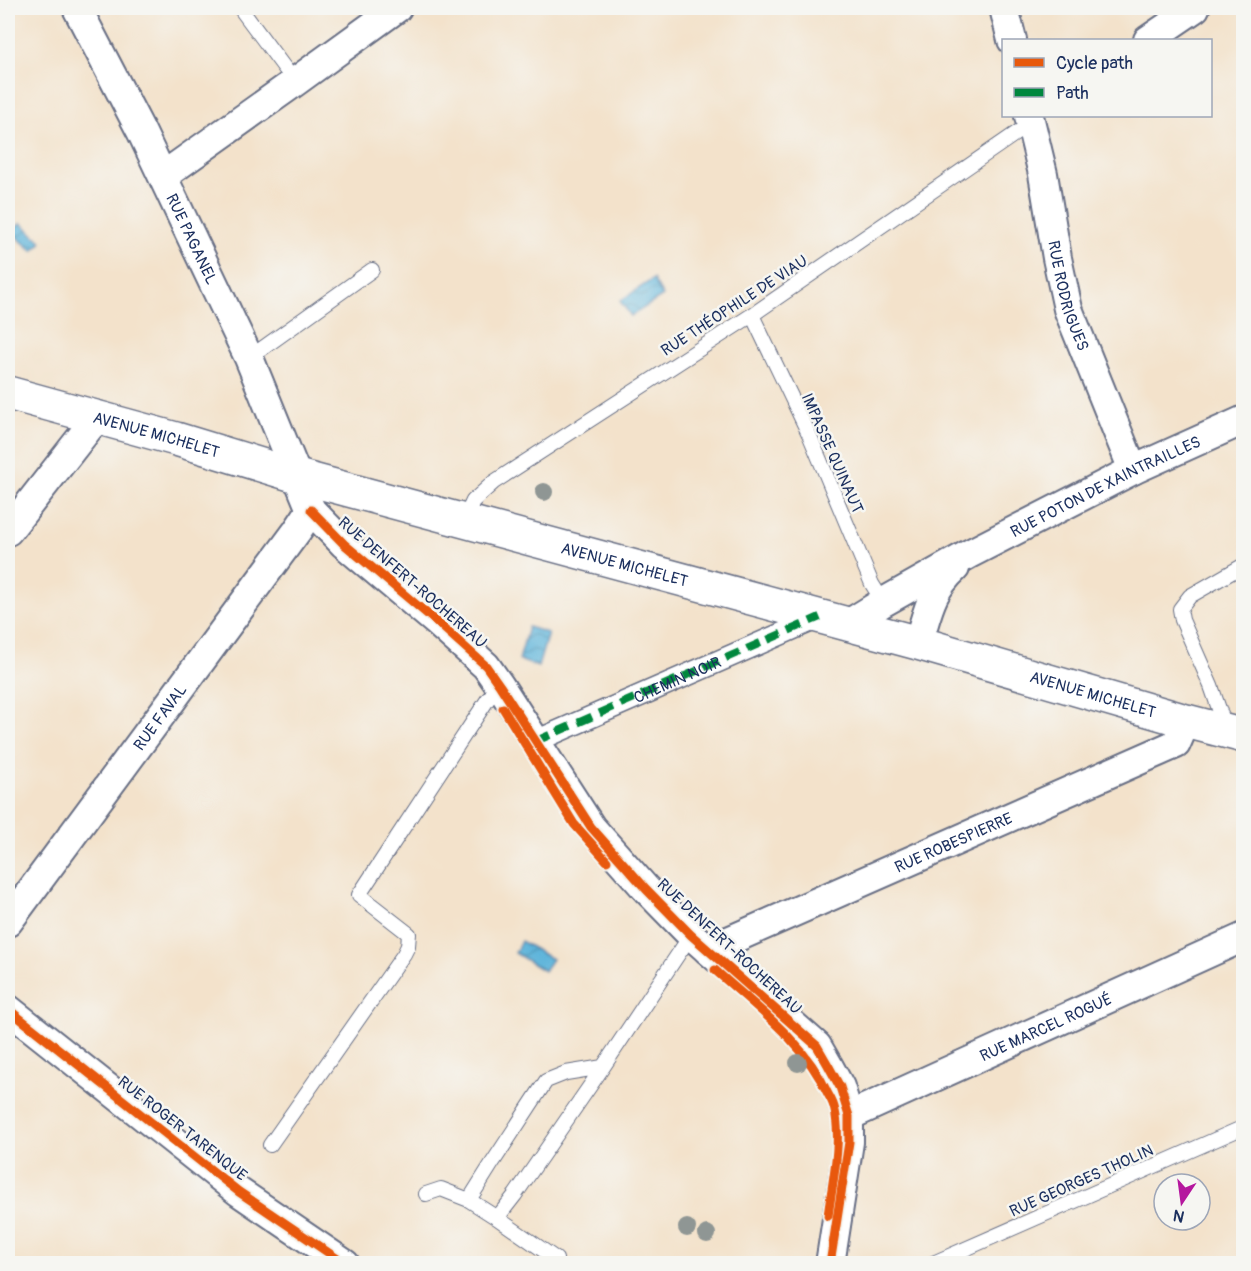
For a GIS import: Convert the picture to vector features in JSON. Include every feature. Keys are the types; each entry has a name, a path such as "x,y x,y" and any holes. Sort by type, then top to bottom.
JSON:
{"street":[{"name":"RUE PAGANEL","path":"77,8 141,131 249,358 297,476"},
{"path":"163,176 397,8"},
{"path":"1004,8 1012,39"},
{"path":"1149,39 1195,8"},
{"name":"RUE RODRIGUES","path":"1033,118 1068,309 1133,470"},
{"name":"AVENUE MICHELET","path":"8,393 98,416 297,476 903,639 1235,734"},
{"path":"8,531 98,416"},
{"name":"RUE POTON DE XAINTRAILLES","path":"834,620 894,597 969,554 1133,470 1244,420"},
{"name":"RUE DENFERT-ROCHEREAU","path":"297,476 311,510 344,544 486,666 591,827 646,889 699,943 817,1046 840,1087 849,1116 849,1142 830,1263"},
{"name":"RUE FAVAL","path":"8,922 311,510"},
{"name":"RUE POTON DE XAINTRAILLES","path":"903,639 943,579 969,554"},
{"path":"894,597 894,607 903,639"},
{"name":"CHEMIN NOIR","path":"536,741 834,620"},
{"name":"RUE ROBESPIERRE","path":"699,943 1176,744 1186,721"},
{"name":"RUE MARCEL ROGUÉ","path":"849,1116 1244,937"},
{"name":"RUE ROGER TARENQUE","path":"8,1009 239,1192 345,1263"}],"lane":[{"path":"240,8 295,82"},
{"name":"RUE THÉOPHILE DE VIAU","path":"464,520 473,501 494,482 752,315 1033,118"},
{"path":"249,358 372,270"},
{"name":"IMPASSE QUINAUT","path":"752,315 809,434 872,584 877,592 894,597"},
{"path":"1235,734 1211,686 1182,620 1180,609 1190,596 1244,565"},
{"path":"270,1145 408,946 409,934 359,895 488,699 501,686"},
{"path":"498,1218 603,1067 699,943"},
{"path":"469,1200 546,1082 566,1073 603,1067"},
{"name":"RUE GEORGES THOLIN","path":"931,1263 1244,1127"},
{"path":"426,1194 441,1189 469,1200 556,1259"}],"water":[{"path":"21,223 42,242 33,251 11,232"},
{"path":"653,279 663,296 631,316 620,301"},
{"path":"528,627 548,633 538,667 519,660"},
{"path":"521,941 552,959 544,971 515,953"}],"marked path":[{"path":"536,741 820,617"}],"cycle path":[{"path":"311,510 344,544 486,666 591,827 691,935 817,1046 840,1087 849,1116 849,1142 830,1264"},
{"path":"503,708 574,824 607,861"},
{"path":"715,970 793,1042 818,1075 832,1102 835,1109 837,1136 836,1163 828,1216"},
{"path":"8,1009 239,1192 345,1264"}]}
